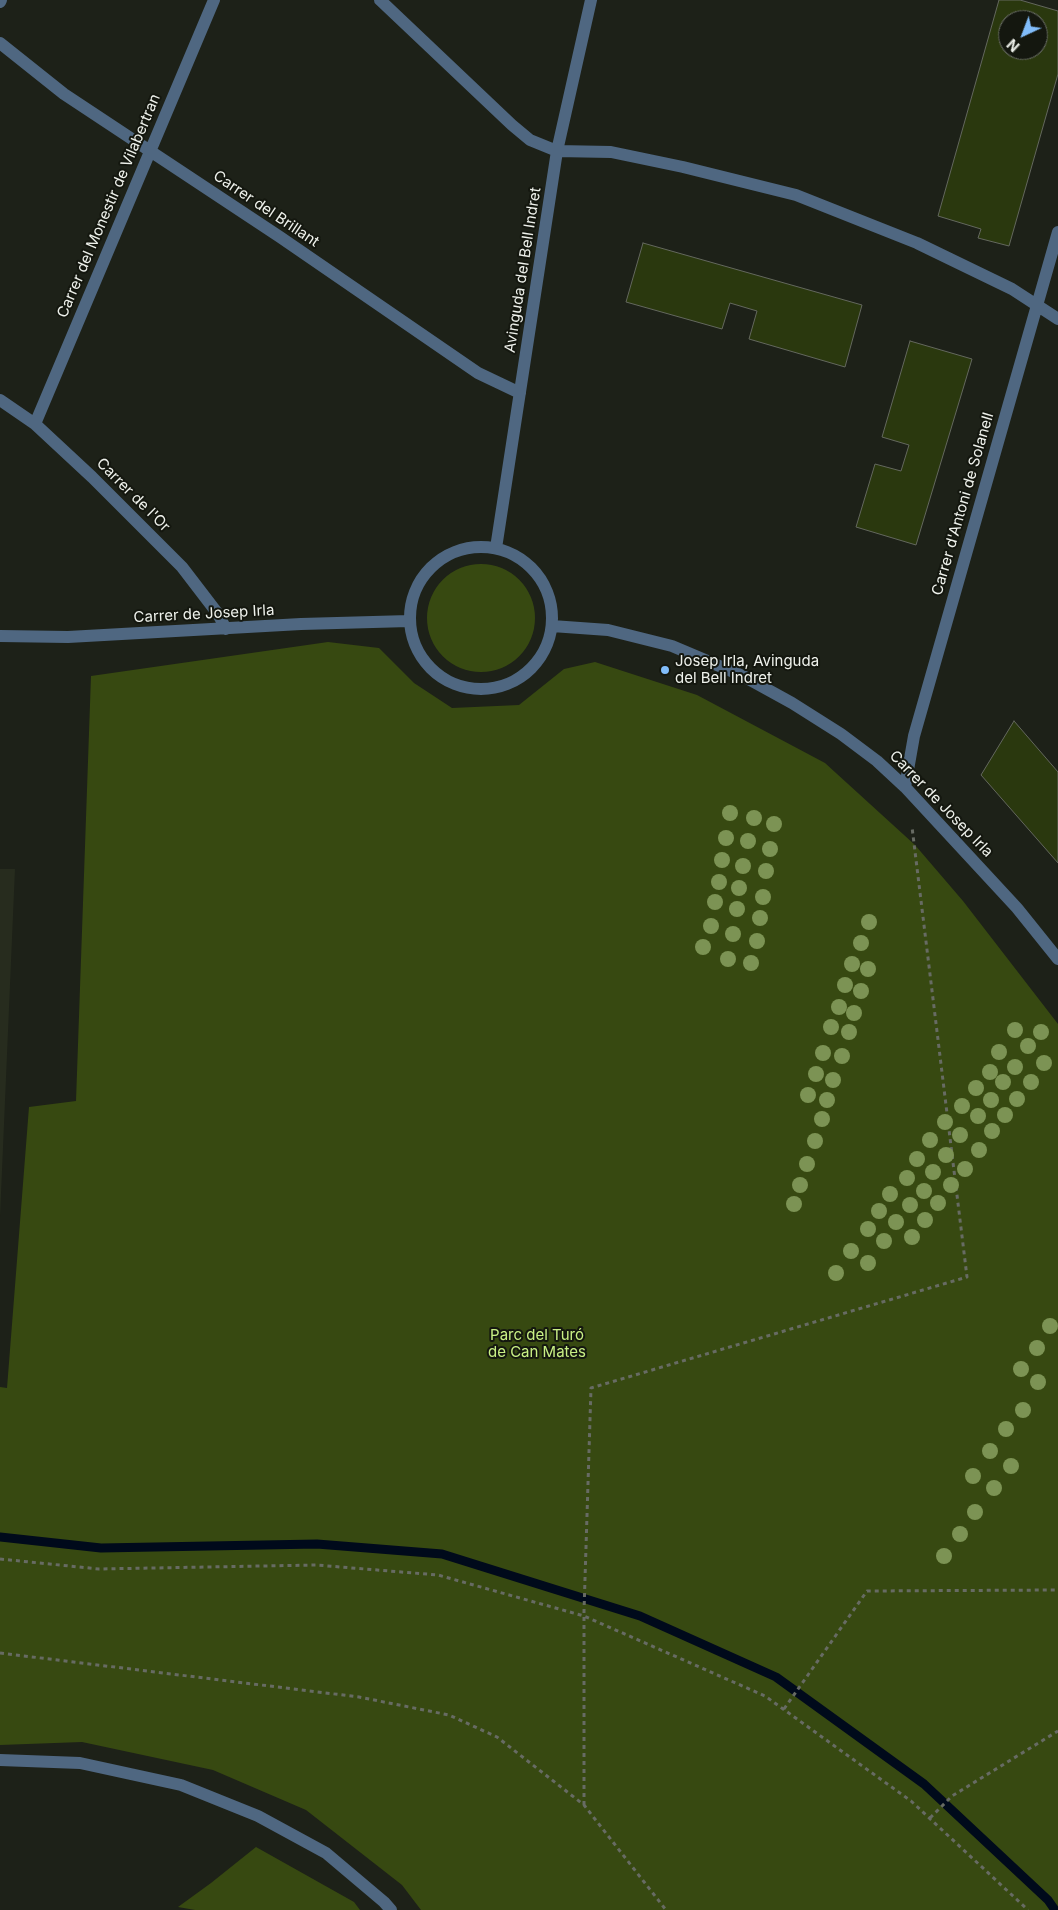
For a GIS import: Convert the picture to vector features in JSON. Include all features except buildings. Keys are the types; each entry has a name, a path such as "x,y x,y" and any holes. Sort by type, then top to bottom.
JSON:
{"street":[{"name":"Carrer del Monestir de Vilabertran","path":"34,424 214,0"},
{"path":"380,0 530,140 557,151 611,152 683,167 796,195 917,243 1012,290 1058,319"},
{"name":"Avinguda del Bell Indret","path":"496,548 557,151 591,0"},
{"name":"Carrer del Brillant","path":"0,43 64,94 280,237 478,373 520,393"},
{"name":"Carrer d'Antoni de Solanell","path":"905,787 914,736 1058,232"},
{"name":"Carrer de l'Or","path":"0,400 34,424 92,477 182,567 218,614 226,628"},
{"path":"496,548 520,557 534,570 547,591 551,606 552,626 543,654 526,673 511,683 487,689 473,689 449,682 434,672 418,652 412,640 409,621 412,596 428,569 447,554 460,549 496,548"},
{"name":"Carrer de Josep Irla","path":"0,636 68,638 226,628 369,621 409,621"},
{"name":"Carrer de Josep Irla","path":"552,626 608,630 672,646 743,676 792,703 840,734 877,761 905,787 1017,908 1058,959"},
{"path":"0,1760 80,1763 181,1785 258,1816 326,1853 391,1910"}],"path":[{"path":"584,1805 584,1614 591,1388 968,1277 911,826"},
{"path":"0,1559 100,1569 316,1565 438,1575 584,1614 765,1696 911,1801 1028,1910"},
{"path":"784,1709 867,1591 1058,1590"},
{"path":"0,1653 359,1697 449,1715 497,1737 584,1805 666,1910"},
{"path":"930,1818 952,1796 1058,1731"}],"shaded area":[{"path":"0,869 15,869 0,1217"}],"green space":[{"path":"481,564 502,568 519,580 531,597 535,618 531,639 519,656 502,668 481,672 460,668 443,656 431,639 427,618 431,597 443,580 460,568"},
{"name":"Parc del Turó de Can Mates","path":"328,642 379,648 414,683 452,708 519,705 564,669 595,662 697,695 825,763 915,845 963,901 1058,1024 1058,1910 421,1910 402,1885 306,1810 213,1770 82,1742 0,1745 0,1387 7,1388 29,1107 76,1101 91,676"},
{"path":"256,1847 354,1902 360,1910 195,1910 178,1907"}],"waterway":[{"path":"0,1537 101,1548 317,1544 442,1554 640,1616 776,1677 924,1784 1048,1900 1055,1910"}],"place":[{"name":"Josep Irla, Avinguda del Bell Indret","path":"665,670"}]}
